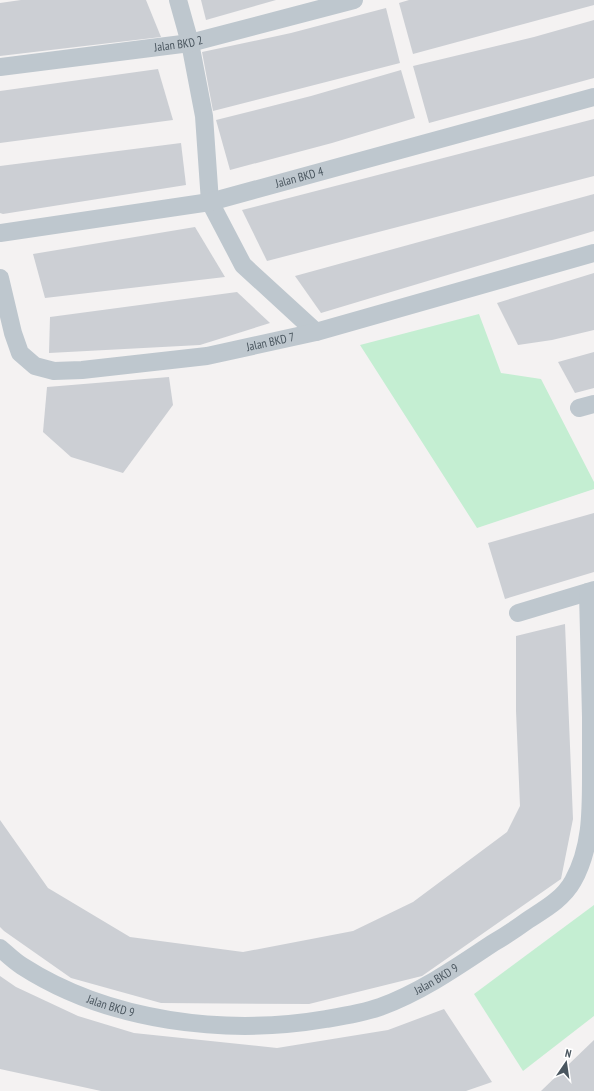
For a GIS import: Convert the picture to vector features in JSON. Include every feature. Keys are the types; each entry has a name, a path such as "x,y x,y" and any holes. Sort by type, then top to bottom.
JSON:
{"street":[{"path":"178,0 190,43 204,116 210,202 243,265 316,332"},
{"name":"Jalan BKD 2","path":"0,66 190,43 354,0"},
{"name":"Jalan BKD 4","path":"0,233 210,202 594,97"},
{"name":"Jalan BKD 7","path":"0,278 13,333 20,353 35,366 54,371 82,370 207,356 316,332 594,253"},
{"path":"518,613 591,591"},
{"name":"Jalan BKD 9","path":"0,948 20,965 52,983 88,999 131,1012 167,1020 206,1024 253,1026 300,1023 342,1016 379,1007 416,992 446,974 557,902 572,883 584,857 590,827 593,748 591,591"}],"green space":[{"path":"479,314 501,373 541,379 594,482 594,489 477,528 360,345"},
{"path":"594,905 594,1016 523,1071 474,994"}],"building":[{"path":"21,0 146,0 161,37 0,56 0,3"},
{"path":"201,0 276,0 206,20"},
{"path":"409,0 594,0 594,5 413,54 399,3"},
{"path":"386,8 400,63 213,111 202,52 291,33"},
{"path":"594,20 594,78 429,123 413,66 534,37"},
{"path":"158,69 173,120 0,143 0,91"},
{"path":"401,70 415,118 332,143 230,170 216,120 311,96"},
{"path":"594,119 594,176 267,261 242,210"},
{"path":"181,143 186,185 3,214 0,213 0,166"},
{"path":"594,194 594,231 321,313 295,276"},
{"path":"195,227 225,277 45,298 33,254"},
{"path":"594,273 594,330 552,340 518,345 497,303"},
{"path":"237,292 270,323 200,345 49,353 50,317"},
{"path":"594,352 594,388 575,393 558,362"},
{"path":"169,377 173,405 123,473 71,457 43,432 47,387"},
{"path":"594,513 594,572 505,599 488,543"},
{"path":"565,624 573,819 561,879 422,976 309,1004 161,1003 71,978 0,927 0,820 48,888 130,937 243,952 353,931 413,902 507,832 520,806 516,711 516,636"},
{"path":"0,976 16,987 78,1016 134,1033 277,1048 388,1030 444,1009 492,1082 466,1091 101,1091 0,1069"},
{"path":"594,1040 594,1091 541,1091"}]}
